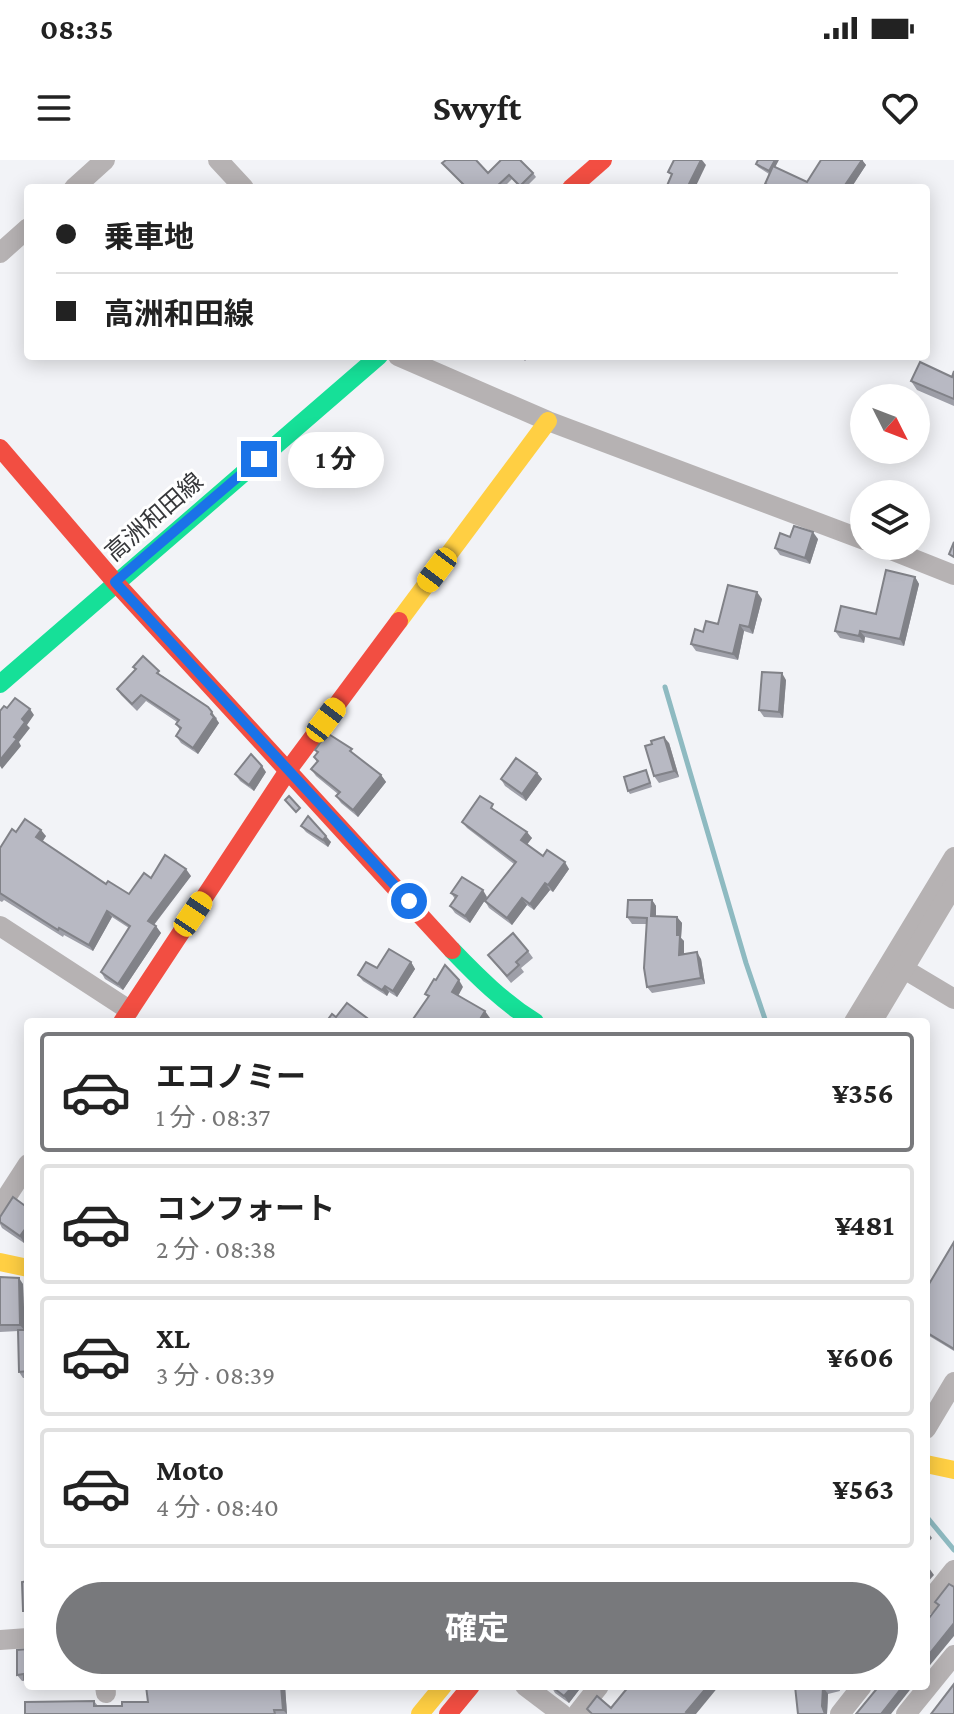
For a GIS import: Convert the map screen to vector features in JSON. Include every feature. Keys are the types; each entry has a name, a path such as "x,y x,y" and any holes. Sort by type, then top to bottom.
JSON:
{"street":[{"path":"78,184 105,160"},
{"path":"218,160 240,184"},
{"path":"575,184 594,163"},
{"path":"0,253 24,232"},
{"name":"高洲和田線","path":"0,684 374,360"},
{"path":"407,360 548,421 850,535"},
{"path":"0,926 126,1016 289,769 548,421"},
{"path":"0,448 115,582 479,979 506,1015"},
{"path":"916,560 954,575"},
{"path":"856,1018 954,857"},
{"path":"874,1018 954,885"},
{"path":"904,969 954,999"},
{"path":"0,1207 24,1170"},
{"path":"0,1262 24,1267"},
{"path":"930,1422 954,1382"},
{"path":"930,1465 954,1470"},
{"path":"930,1600 954,1570"},
{"path":"0,1640 24,1638"},
{"path":"930,1684 954,1655"},
{"path":"420,1714 440,1690"},
{"path":"448,1714 468,1690"},
{"path":"530,1690 562,1714"},
{"path":"577,1714 596,1690"},
{"path":"840,1714 859,1690"},
{"path":"906,1714 926,1690"}],"building":[{"path":"446,160 476,160 488,173 501,160 520,160 533,173 522,184 509,175 499,184 463,184 442,163"},
{"path":"674,160 701,160 689,184 668,184 672,174 668,172"},
{"path":"758,160 775,160 769,171 756,164"},
{"path":"821,160 862,160 846,184 765,184 773,166 807,182"},
{"path":"920,362 952,377 954,371 954,399 930,389 930,384 911,381"},
{"path":"794,526 813,532 805,558 775,548 780,533 790,537"},
{"path":"886,570 915,577 900,639 860,631 859,636 835,631 841,606 876,614"},
{"path":"728,585 757,592 749,627 740,625 733,654 691,644 695,629 703,632 706,621 718,624"},
{"path":"143,656 159,671 157,673 212,712 214,717 193,748 176,736 181,728 176,724 179,720 141,695 132,704 117,689 136,669 133,667"},
{"path":"762,672 782,673 779,712 759,710"},
{"path":"15,698 30,709 14,737 17,739 0,760 0,711"},
{"path":"327,733 352,749 350,751 381,775 353,810 336,796 340,792 311,769 318,761 314,757 318,752 315,750"},
{"path":"664,737 674,771 654,776 645,746"},
{"path":"251,754 262,766 249,785 235,774"},
{"path":"516,758 537,773 522,794 501,779"},
{"path":"646,770 650,783 628,791 624,777"},
{"path":"289,796 300,808 296,812 285,800"},
{"path":"480,796 493,804 491,808 527,832 521,840 543,856 547,850 565,862 530,904 522,898 507,918 485,901 516,862 462,822"},
{"path":"308,816 326,836 323,840 301,826"},
{"path":"25,819 41,830 36,837 106,884 108,881 129,894 144,873 151,878 165,855 186,869 148,921 156,926 118,984 101,972 130,926 107,911 89,945 58,930 0,893 0,848 12,829 16,832"},
{"path":"462,877 483,890 465,916 450,906 457,896 451,893"},
{"path":"628,900 652,900 651,916 677,917 679,955 697,952 701,978 647,987 644,968 647,918 627,917"},
{"path":"513,933 528,951 507,976 488,955"},
{"path":"389,949 411,962 393,991 385,986 382,990 358,975 366,962 377,968"},
{"path":"445,965 459,980 452,992 485,1011 481,1018 414,1018 429,996 425,994"},
{"path":"347,1003 367,1018 329,1018 332,1014 336,1017"},
{"path":"13,1197 24,1205 24,1230 20,1236 0,1222"},
{"path":"954,1242 954,1349 930,1334 930,1282"},
{"path":"0,1277 19,1278 20,1325 0,1325"},
{"path":"18,1330 24,1330 24,1371 19,1372"},
{"path":"24,1582 24,1611 23,1611"},
{"path":"949,1584 954,1587 954,1623 930,1653 930,1617 939,1605 935,1602"},
{"path":"24,1649 24,1674 17,1675 17,1650"},
{"path":"954,1684 954,1714 931,1714"},
{"path":"146,1690 281,1690 283,1710 274,1710 275,1714 25,1714 25,1702 94,1701 94,1706 122,1706 122,1702 148,1702"},
{"path":"626,1690 705,1690 686,1712 689,1714 592,1714 587,1709 597,1696 611,1708"},
{"path":"795,1690 823,1690 825,1714 798,1714"},
{"path":"876,1690 900,1690 881,1714 856,1714"}],"waterway":[{"path":"665,687 765,1018"},
{"path":"930,1521 954,1550"}],"traffic: fast":[{"path":"0,684 374,360"},
{"path":"452,950 502,998 529,1018"}],"traffic: slow":[{"path":"399,621 548,421"},
{"path":"0,1262 24,1267"},
{"path":"930,1465 954,1470"},
{"path":"420,1714 440,1690"}],"traffic: jam":[{"path":"576,184 603,160"},
{"path":"0,448 115,582 452,950"},
{"path":"125,1018 289,769 399,621"},
{"path":"448,1714 468,1690"}],"route":[{"path":"259,459 115,582 409,901"}]}
